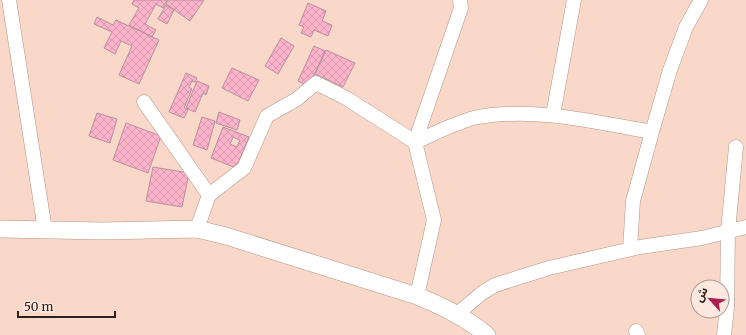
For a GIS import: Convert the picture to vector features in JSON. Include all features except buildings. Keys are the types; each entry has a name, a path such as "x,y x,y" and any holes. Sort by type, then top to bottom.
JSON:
{"street":[{"path":"9,0 45,230"},
{"path":"417,296 434,220 415,142 461,8 460,0"},
{"path":"553,115 574,0"},
{"path":"630,249 632,201 670,70 686,27 701,0"},
{"path":"197,229 209,195 244,168 267,116 297,99 316,83 346,98 415,142"},
{"path":"144,102 209,195"},
{"path":"415,142 447,128 477,118 518,113 553,115 652,132"},
{"path":"724,335 727,307 728,231 736,147"},
{"path":"457,314 482,293 495,285 550,268 630,249 702,238 746,227"},
{"path":"0,230 103,231 197,229 226,236 417,296 440,305 457,314 487,335"}]}
